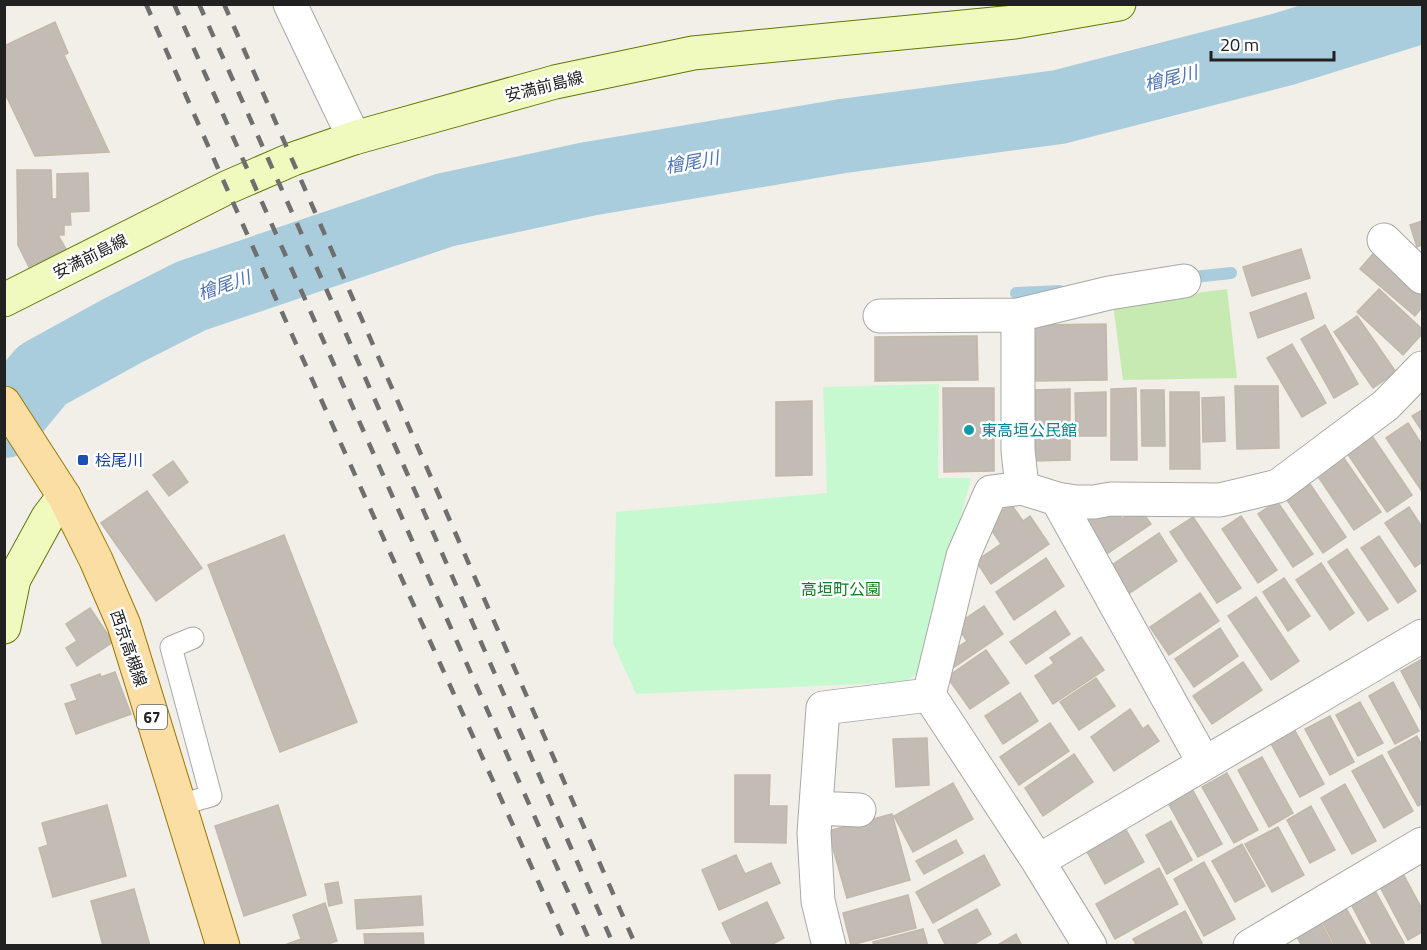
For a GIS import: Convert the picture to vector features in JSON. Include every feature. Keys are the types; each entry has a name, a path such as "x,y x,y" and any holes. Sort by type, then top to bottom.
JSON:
{"main road":[{"name":"安満前島線","path":"4,300 272,168 354,138 555,82 693,53 1015,22 1119,4"},
{"name":"西京高槻線","path":"4,403 63,496 96,560 124,625 223,945"},
{"path":"4,627 14,579 48,517 63,496"}],"street":[{"path":"290,4 354,138"},
{"path":"1384,240 1422,277"},
{"path":"880,316 1018,315 1109,293 1184,281"},
{"path":"1018,315 1018,450 1022,488"},
{"path":"1090,945 930,695 963,556 991,492 1022,488 1057,499 1076,502 1112,499 1220,500 1278,486 1386,405 1422,368"},
{"path":"1057,499 1204,763"},
{"path":"1038,861 1422,636"},
{"path":"830,945 818,901 814,834 823,708 930,695"},
{"path":"816,808 859,810"},
{"path":"1250,945 1422,844"}],"lane":[{"path":"179,805 211,796 171,647 194,638"}],"green space":[{"path":"1227,289 1237,378 1123,380 1113,304"},
{"name":"高垣町公園","path":"939,384 938,478 971,478 920,671 906,682 636,694 613,643 616,512 827,493 823,387"}],"building":[{"path":"55,22 68,53 64,55 109,152 35,156 4,91 4,46"},
{"path":"17,170 51,170 52,199 57,199 57,174 88,173 89,211 70,212 71,225 64,225 64,235 58,235 66,249 29,267 18,245"},
{"path":"1422,221 1422,245 1417,247 1410,225"},
{"path":"1378,248 1422,287 1422,307 1415,316 1360,269"},
{"path":"1301,249 1310,278 1252,296 1243,267"},
{"path":"1379,289 1422,329 1422,334 1403,355 1357,312"},
{"path":"1306,293 1314,318 1258,338 1250,313"},
{"path":"1357,316 1396,372 1373,388 1334,332"},
{"path":"1106,324 1107,380 1033,381 1033,325"},
{"path":"1325,325 1358,384 1334,398 1301,339"},
{"path":"977,336 978,380 875,381 875,337"},
{"path":"1292,344 1326,403 1302,417 1267,358"},
{"path":"1235,386 1278,386 1279,448 1237,449"},
{"name":"東高垣公民館","path":"943,388 994,388 994,471 944,472"},
{"path":"1136,388 1137,460 1111,460 1111,389"},
{"path":"1070,389 1070,460 1033,461 1033,390"},
{"path":"1141,390 1164,390 1165,446 1142,446"},
{"path":"1106,392 1106,436 1076,436 1075,393"},
{"path":"1170,392 1199,392 1200,469 1170,469"},
{"path":"1224,397 1225,441 1203,442 1202,398"},
{"path":"812,401 812,475 776,476 776,402"},
{"path":"1422,410 1422,431 1412,416"},
{"path":"1408,423 1422,445 1421,490 1386,438"},
{"path":"1372,436 1412,495 1387,512 1347,453"},
{"path":"1341,454 1381,512 1354,530 1315,472"},
{"path":"173,461 188,482 169,496 153,475"},
{"path":"1310,484 1346,537 1323,553 1287,500"},
{"path":"147,491 202,568 156,601 101,523"},
{"path":"1277,501 1313,554 1293,567 1258,514"},
{"path":"1011,504 1023,521 1030,516 1049,544 991,584 976,561 1001,544 986,522"},
{"path":"1111,504 1122,519 1139,507 1151,524 1101,558 1079,526"},
{"path":"1409,507 1422,527 1422,562 1415,567 1385,523"},
{"path":"1241,516 1277,570 1258,583 1222,529"},
{"path":"1193,517 1241,588 1217,603 1170,532"},
{"path":"1159,533 1177,561 1127,595 1109,567"},
{"path":"284,535 357,722 280,752 208,565"},
{"path":"1379,536 1416,591 1398,603 1361,548"},
{"path":"1347,549 1388,609 1368,621 1328,562"},
{"path":"1046,558 1064,586 1014,620 996,592"},
{"path":"1321,563 1354,613 1330,630 1296,580"},
{"path":"1284,578 1310,616 1288,631 1263,592"},
{"path":"1200,593 1219,621 1169,655 1150,627"},
{"path":"1256,597 1299,661 1271,680 1228,616"},
{"path":"984,606 1003,634 953,668 945,656 967,641 956,625"},
{"path":"90,608 113,642 77,666 66,648 77,641 66,624"},
{"path":"1055,611 1070,634 1026,664 1010,642"},
{"path":"1220,628 1238,656 1194,687 1175,659"},
{"path":"1081,637 1104,670 1053,704 1035,676 1054,663 1050,658"},
{"path":"986,650 1009,683 970,709 947,677"},
{"path":"1422,659 1422,711 1401,671"},
{"path":"1243,662 1262,690 1212,724 1193,696"},
{"path":"115,672 131,714 76,734 65,704 77,700 71,685 100,674 101,677"},
{"path":"1096,678 1115,706 1079,730 1060,702"},
{"path":"1393,682 1419,731 1395,744 1369,696"},
{"path":"1020,693 1038,721 1003,744 985,716"},
{"path":"1360,702 1383,743 1358,756 1336,715"},
{"path":"1130,709 1143,729 1148,725 1159,741 1114,771 1091,737"},
{"path":"1330,716 1354,762 1330,775 1305,729"},
{"path":"1050,723 1069,751 1019,785 1000,757"},
{"path":"1293,727 1324,784 1300,797 1269,740"},
{"path":"1417,736 1422,746 1422,804 1418,806 1388,752"},
{"path":"927,738 929,785 896,787 893,739"},
{"path":"1074,754 1093,782 1043,816 1025,788"},
{"path":"1382,755 1413,811 1384,828 1352,771"},
{"path":"1262,757 1293,813 1269,827 1238,770"},
{"path":"1227,773 1258,830 1234,843 1202,787"},
{"path":"735,775 770,775 769,806 787,806 786,843 735,842"},
{"path":"953,783 973,819 913,852 894,816"},
{"path":"1345,784 1376,841 1352,854 1321,798"},
{"path":"1191,787 1222,844 1198,857 1167,801"},
{"path":"107,805 126,876 53,897 39,848 48,845 42,823"},
{"path":"278,805 306,895 244,916 215,826"},
{"path":"1311,806 1335,850 1310,863 1287,820"},
{"path":"892,814 910,880 847,898 828,831"},
{"path":"1171,821 1192,860 1167,874 1146,835"},
{"path":"1124,826 1144,862 1105,884 1085,848"},
{"path":"1278,827 1304,875 1272,892 1245,844"},
{"path":"956,840 963,853 924,874 916,861"},
{"path":"1242,844 1265,886 1235,902 1212,861"},
{"path":"736,855 745,874 771,863 780,883 719,910 702,870"},
{"path":"984,855 1000,885 933,923 916,892"},
{"path":"1204,862 1235,919 1204,936 1174,879"},
{"path":"1159,868 1178,904 1115,939 1096,904"},
{"path":"1401,870 1422,909 1422,932 1408,940 1378,883"},
{"path":"338,882 342,903 329,906 325,884"},
{"path":"1373,887 1404,943 1400,946 1373,946 1349,900"},
{"path":"134,889 150,946 103,946 91,901"},
{"path":"908,895 916,928 851,945 843,913"},
{"path":"421,896 423,925 357,929 355,900"},
{"path":"767,902 784,938 769,946 733,946 722,923"},
{"path":"325,903 337,941 322,946 282,946 301,939 293,915"},
{"path":"1346,908 1367,946 1335,946 1322,921"},
{"path":"977,909 991,934 971,946 946,946 938,930"},
{"path":"1185,911 1202,943 1198,946 1137,946 1133,939"},
{"path":"1321,923 1333,946 1302,946 1297,937"},
{"path":"923,929 928,946 874,946 873,942"},
{"path":"423,933 424,946 365,946 364,934"},
{"path":"1016,934 1022,946 996,946"}],"waterway":[{"name":"檜尾川","path":"4,421 42,375 191,296 445,210 588,179 843,136 1059,107 1284,49 1422,6"},
{"path":"1185,278 1231,273"},
{"path":"1016,293 1060,291"}],"railway":[{"path":"146,4 302,358 567,946"},
{"path":"174,4 592,946"},
{"path":"199,4 614,946"},
{"path":"224,4 636,946"}],"place":[{"name":"東高垣公民館","path":"969,430"},
{"name":"桧尾川","path":"83,460"}]}
